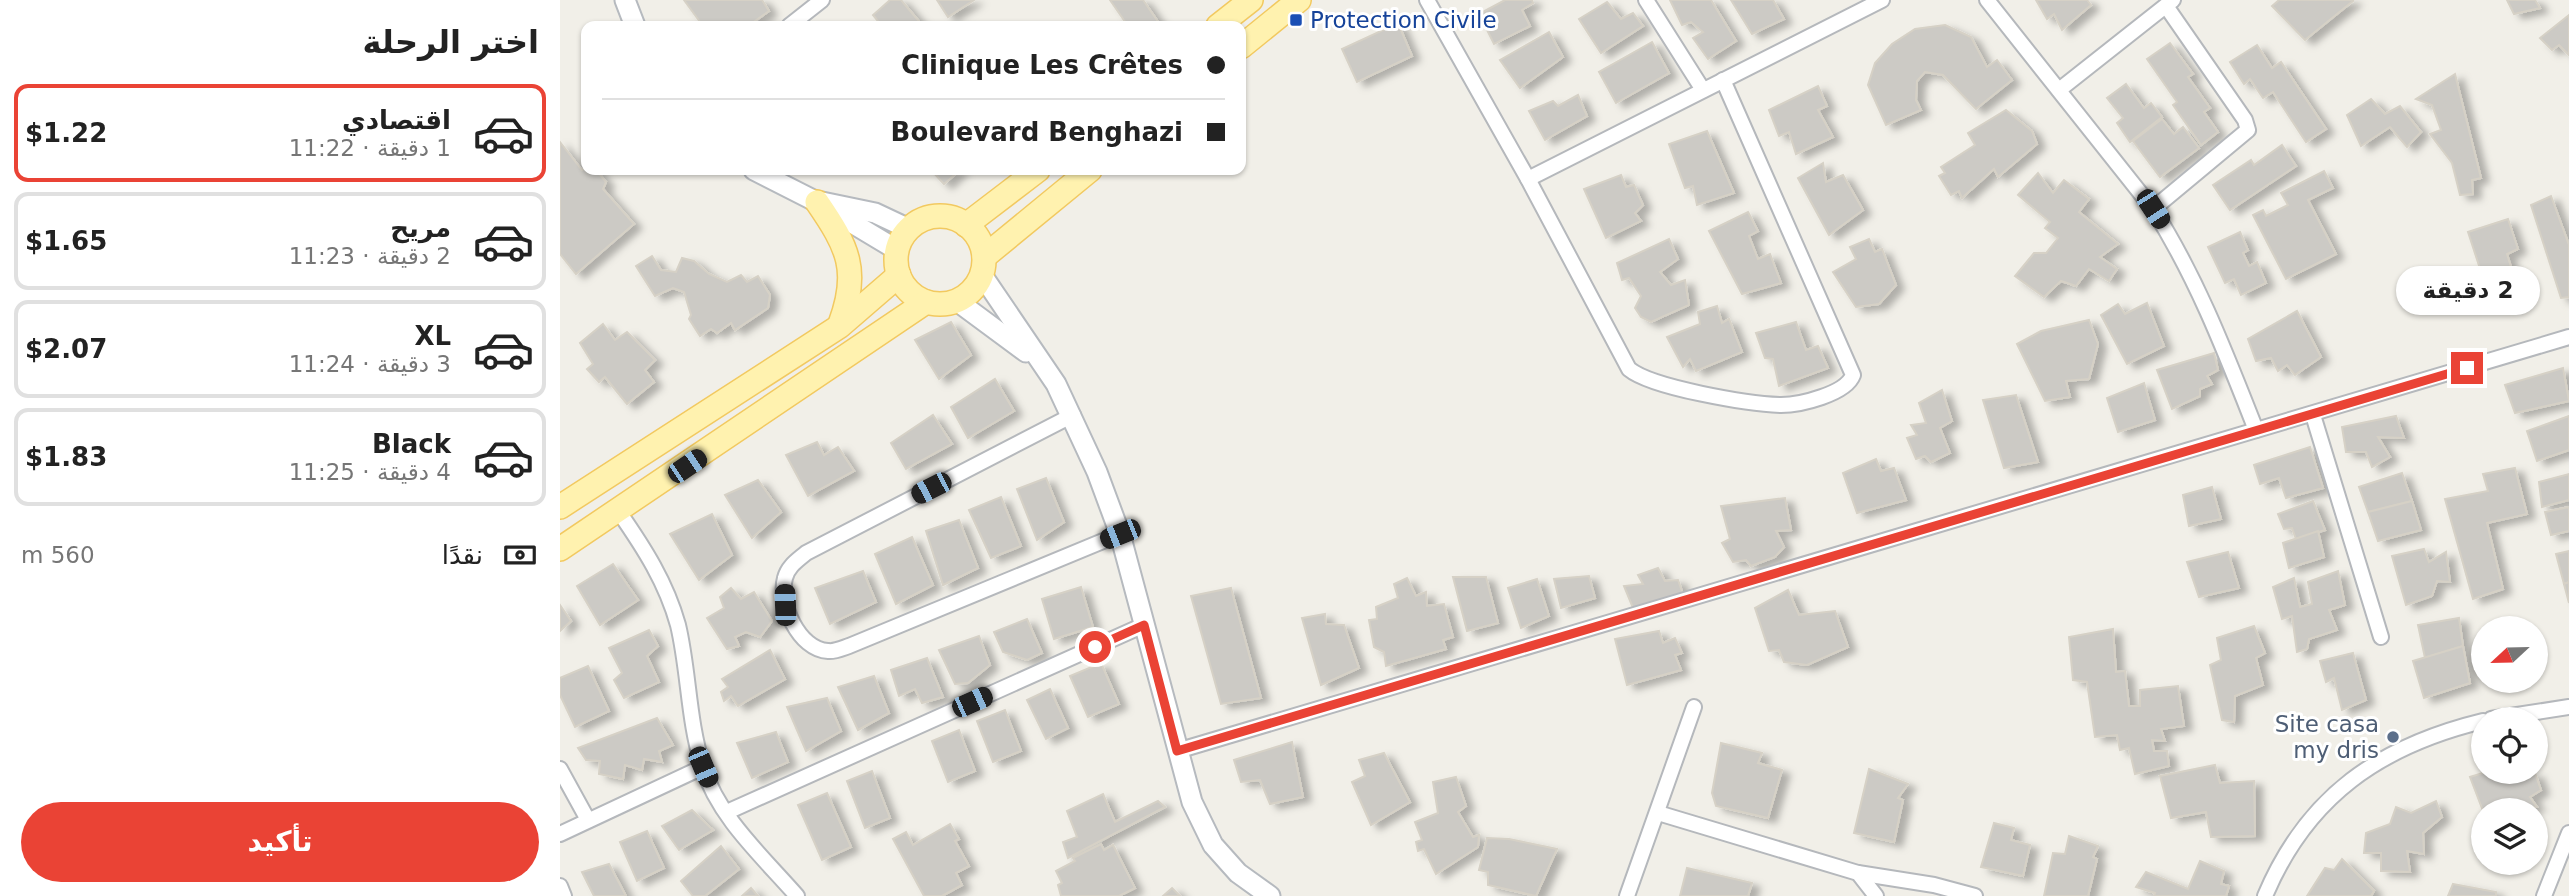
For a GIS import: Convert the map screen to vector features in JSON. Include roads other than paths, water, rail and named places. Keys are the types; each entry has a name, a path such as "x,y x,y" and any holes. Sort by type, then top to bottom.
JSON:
{"main road":[{"path":"625,0 633,21"},
{"path":"1224,21 1251,0"},
{"path":"1246,43 1299,0"},
{"path":"764,175 817,202 897,250"},
{"path":"966,225 1031,175"},
{"path":"1084,175 983,266 972,290 957,301 941,304 926,302 908,289 899,275 897,250 909,229 919,221 938,216 952,217 966,225 980,241 983,266 1037,360 1056,384 1073,415 1120,534 1192,802 1213,845 1238,873 1270,896"},
{"path":"817,202 857,207 909,229"},
{"path":"817,202 844,244 849,261 850,296 839,326"},
{"path":"560,507 839,326 899,275"},
{"path":"957,301 1037,360"},
{"path":"560,549 926,302"}],"street":[{"path":"795,21 822,0"},
{"path":"1427,0 1528,179 1621,356 1638,376 1652,382 1783,405 1837,390 1851,381 1850,366 1723,80"},
{"path":"1646,0 1703,90"},
{"path":"1528,179 1882,0"},
{"path":"1987,0 2153,209 2207,308 2256,430"},
{"path":"2059,90 2170,3 2245,120 2248,130 2153,209"},
{"path":"1177,751 2569,337"},
{"path":"1073,415 806,553 791,565 784,579 785,605 796,628 810,646 828,652 849,646 1120,534"},
{"path":"2313,415 2381,638"},
{"path":"618,512 655,565 674,615 703,767 714,793 797,896"},
{"path":"727,812 1144,625"},
{"path":"1627,896 1694,707"},
{"path":"2548,710 2569,707"},
{"path":"2265,896 2277,866 2296,836 2315,811 2344,783 2408,745 2471,724"},
{"path":"560,834 703,767"},
{"path":"560,769 588,820"},
{"path":"1658,813 1858,873 1913,881 1975,896"},
{"path":"2544,896 2569,833"},
{"path":"1858,873 1877,896"},
{"path":"560,886 565,896"}],"place":[{"name":"Protection Civile","path":"1296,20"},
{"name":"Site casa my dris","path":"2393,737"}]}
